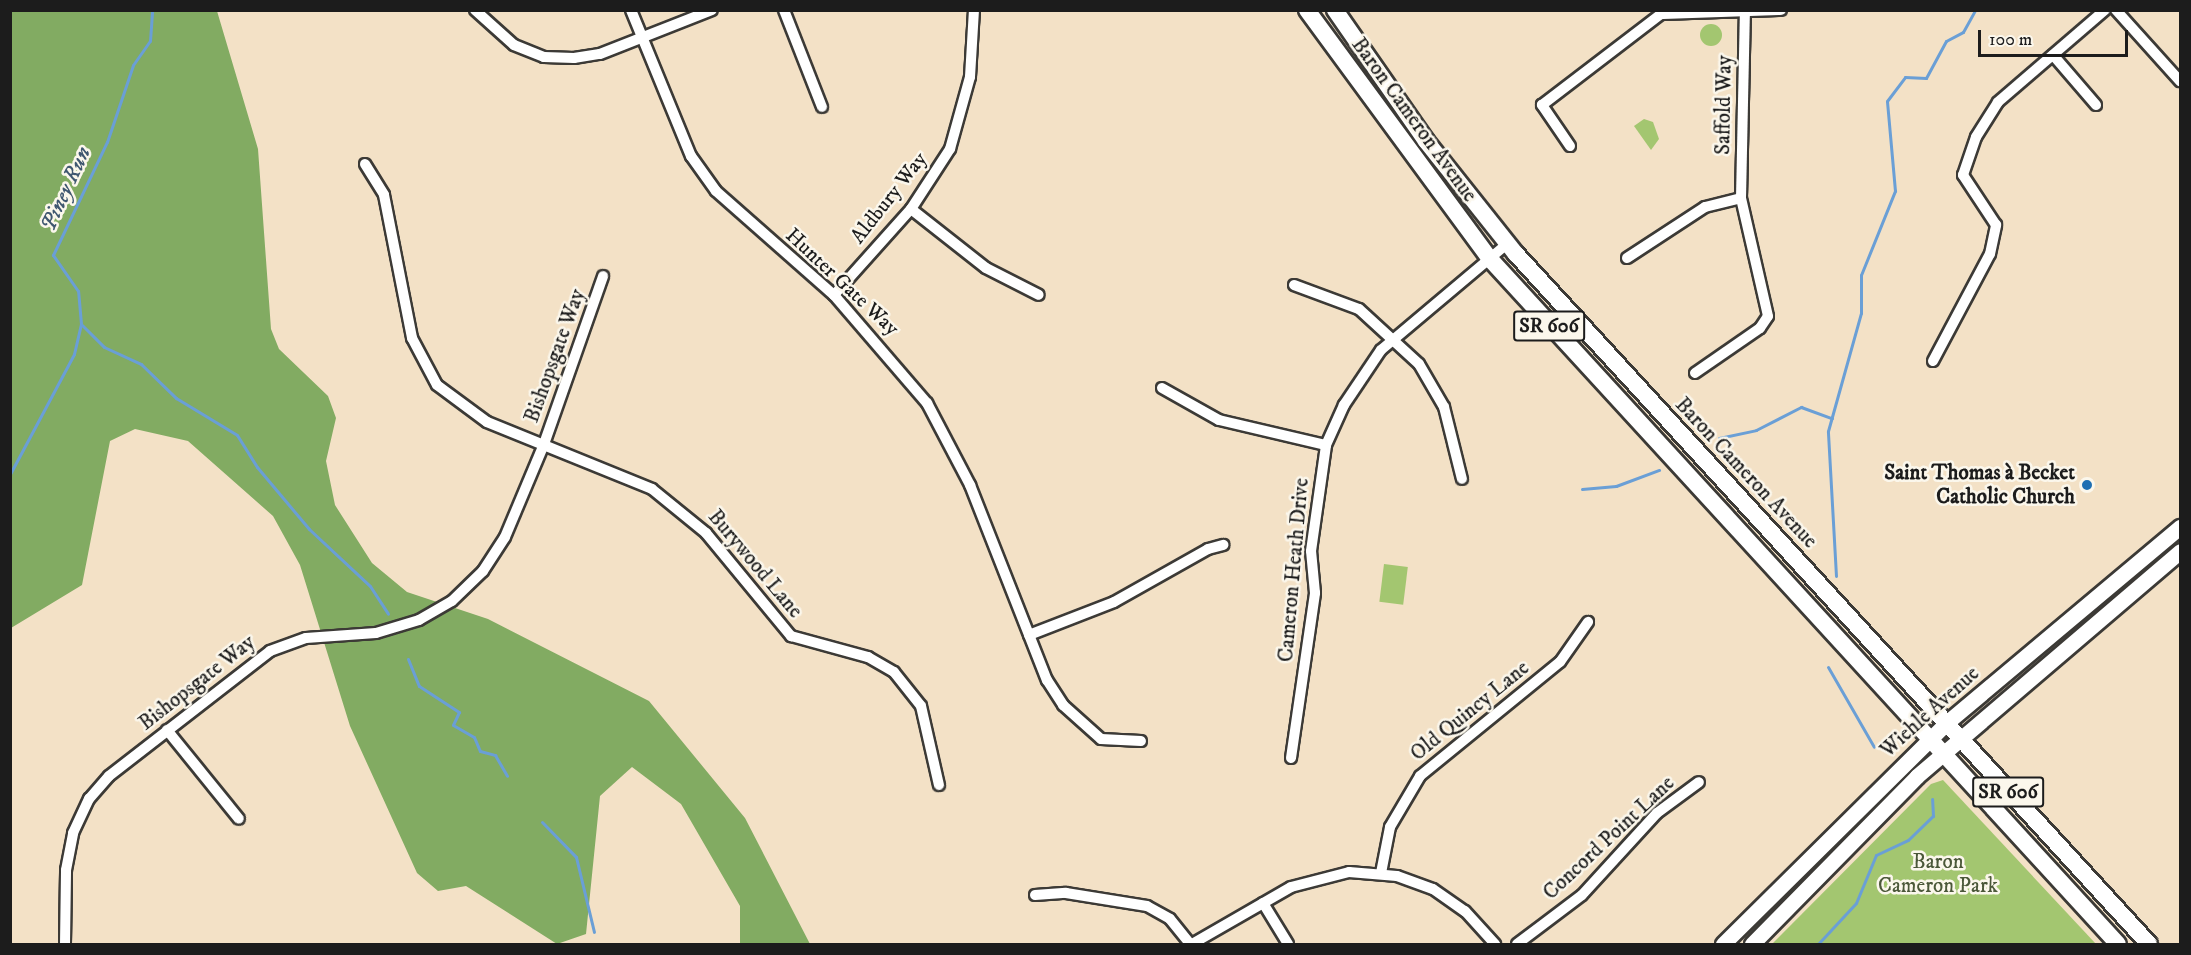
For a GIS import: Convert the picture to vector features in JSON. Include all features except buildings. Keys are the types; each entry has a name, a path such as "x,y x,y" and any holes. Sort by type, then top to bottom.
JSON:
{"main road":[{"name":"Baron Cameron Avenue","path":"1308,10 1490,259 1927,741 2118,945"},
{"name":"Baron Cameron Avenue","path":"1335,10 1507,244 2149,945"},
{"name":"Wiehle Avenue","path":"1723,945 1945,724 2181,527"},
{"name":"Wiehle Avenue","path":"1752,945 1958,739 2181,551"}],"street":[{"path":"475,10 493,31 544,57 600,54 712,10"},
{"name":"Hunter Gate Way","path":"631,10 691,156 716,191 834,295 901,367 950,442 1047,680 1080,724 1101,739 1141,741"},
{"path":"784,10 822,107"},
{"name":"Aldbury Way","path":"834,295 911,209 958,130 970,77 974,10"},
{"path":"1570,146 1542,105 1603,55 1661,14 1781,10"},
{"path":"1933,361 1990,254 1996,225 1963,175 1976,137 1998,102 2105,10"},
{"path":"2116,10 2181,81"},
{"name":"Saffold Way","path":"1695,373 1760,328 1768,316 1741,198 1745,11"},
{"path":"2052,55 2096,105"},
{"name":"Burywood Lane","path":"365,164 384,195 412,338 427,370 463,408 671,502 706,533 791,636 868,657 894,672 921,706 939,785"},
{"path":"1627,258 1705,207 1741,198"},
{"path":"911,209 986,268 1039,295"},
{"name":"Cameron Heath Drive","path":"1291,758 1315,593 1311,551 1326,445 1366,367 1392,339 1507,244"},
{"name":"Bishopsgate Way","path":"65,945 68,852 80,815 109,776 270,651 306,638 398,628 452,601 496,554 544,444 603,276"},
{"path":"1294,285 1359,309 1392,339 1436,387 1462,479"},
{"path":"1162,388 1219,420 1326,445"},
{"path":"1029,635 1132,593 1208,549 1223,546"},
{"name":"Old Quincy Lane","path":"1381,873 1390,827 1420,776 1560,662 1588,622"},
{"path":"167,730 239,819"},
{"name":"Concord Point Lane","path":"1517,945 1582,895 1657,813 1699,782"},
{"path":"1035,895 1066,893 1139,903 1170,919 1191,945 1263,903 1320,877 1381,873 1415,882 1450,899 1495,945"},
{"path":"1263,903 1288,945"}],"green space":[{"path":"11,11 217,11 258,149 271,329 279,349 328,396 336,418 326,461 335,505 372,563 407,592 488,619 649,701 745,818 810,944 740,944 740,906 681,804 632,767 600,796 586,934 557,944 466,886 438,891 417,873 350,726 300,565 273,516 188,441 135,429 110,441 82,585 11,628"},
{"path":"1711,24 1719,27 1722,35 1719,43 1711,46 1703,43 1700,35 1703,27"},
{"path":"1644,119 1653,122 1659,139 1651,150 1634,126"},
{"path":"1384,564 1408,567 1403,605 1379,602"},
{"name":"Baron Cameron Park","path":"1943,780 2096,944 1772,944 1931,784"}],"waterway":[{"name":"Piney Run","path":"10,474 74,354 81,324 78,291 53,255 107,142 133,65 150,41 152,10"},
{"path":"1836,576 1828,431 1861,313 1861,275 1895,191 1887,101 1905,77 1926,78 1946,41 1963,32 1975,10"},
{"path":"82,325 104,347 141,364 176,398 237,435 257,467 309,529 370,586 388,614"},
{"path":"1719,438 1756,430 1801,407 1832,418"},
{"path":"1582,489 1616,486 1659,470"},
{"path":"408,659 419,686 459,712 453,725 474,737 480,751 495,755 507,776"},
{"path":"1828,667 1874,747"},
{"path":"1818,944 1856,903 1876,855 1908,840 1933,816 1932,799"},
{"path":"542,822 576,857 594,932"}],"place":[{"name":"Saint Thomas à Becket Catholic Church","path":"2087,485"}]}
